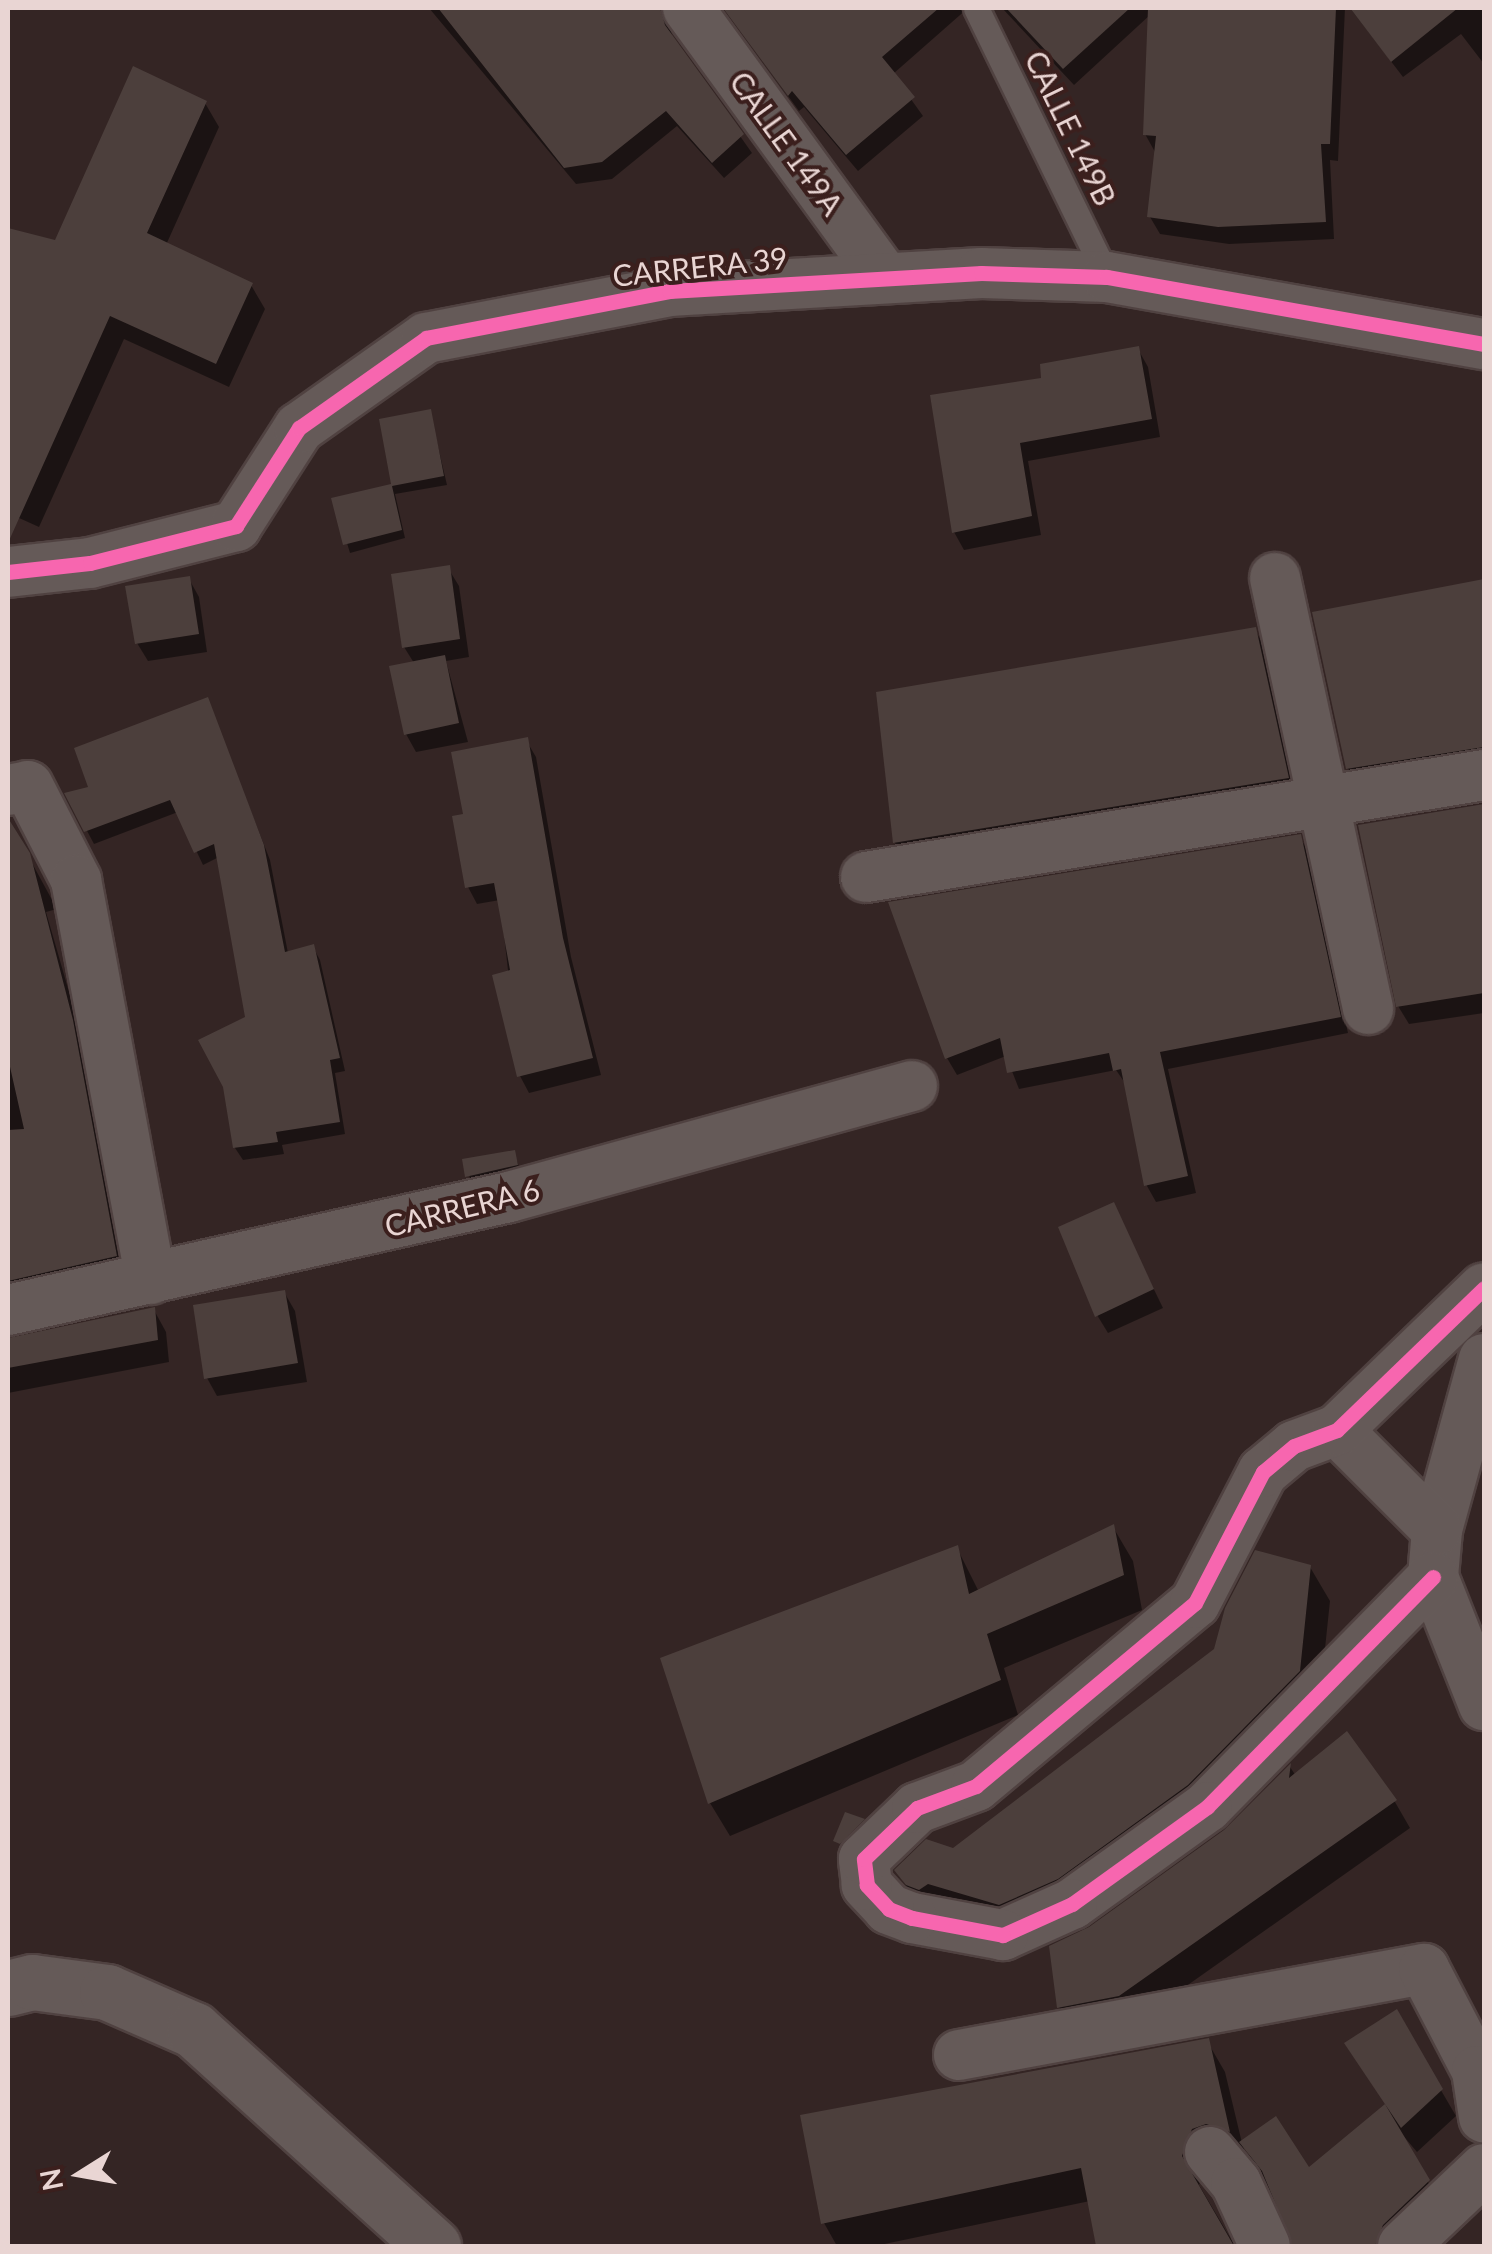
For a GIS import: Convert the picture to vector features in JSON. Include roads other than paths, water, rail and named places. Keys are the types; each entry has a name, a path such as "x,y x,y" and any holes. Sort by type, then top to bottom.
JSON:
{"street":[{"name":"CALLE 149A","path":"688,8 886,278"},
{"name":"CARRERA 39","path":"8,572 90,564 236,526 298,428 426,338 669,291 886,278 1108,277 1484,344"},
{"path":"1275,578 1368,1009"},
{"path":"866,877 1484,775"},
{"path":"8,790 28,786 76,880 151,1279"},
{"name":"CARRERA 6","path":"8,1310 509,1197 912,1086"},
{"path":"1484,1288 1337,1430 1294,1446 1262,1472 1195,1603 976,1786 918,1808 864,1860 866,1885 888,1908 912,1918 1003,1934 1072,1904 1207,1807 1435,1554 1484,1359"},
{"path":"1337,1430 1435,1554 1484,1704"},
{"path":"958,2055 1424,1968 1478,2071 1484,2117"},
{"path":"8,1988 32,1982 107,1992 194,2030 433,2246"},
{"path":"1210,2152 1236,2182 1265,2246"},
{"path":"1404,2246 1484,2170"}],"lane":[{"name":"CALLE 149B","path":"976,8 1108,277"}]}
